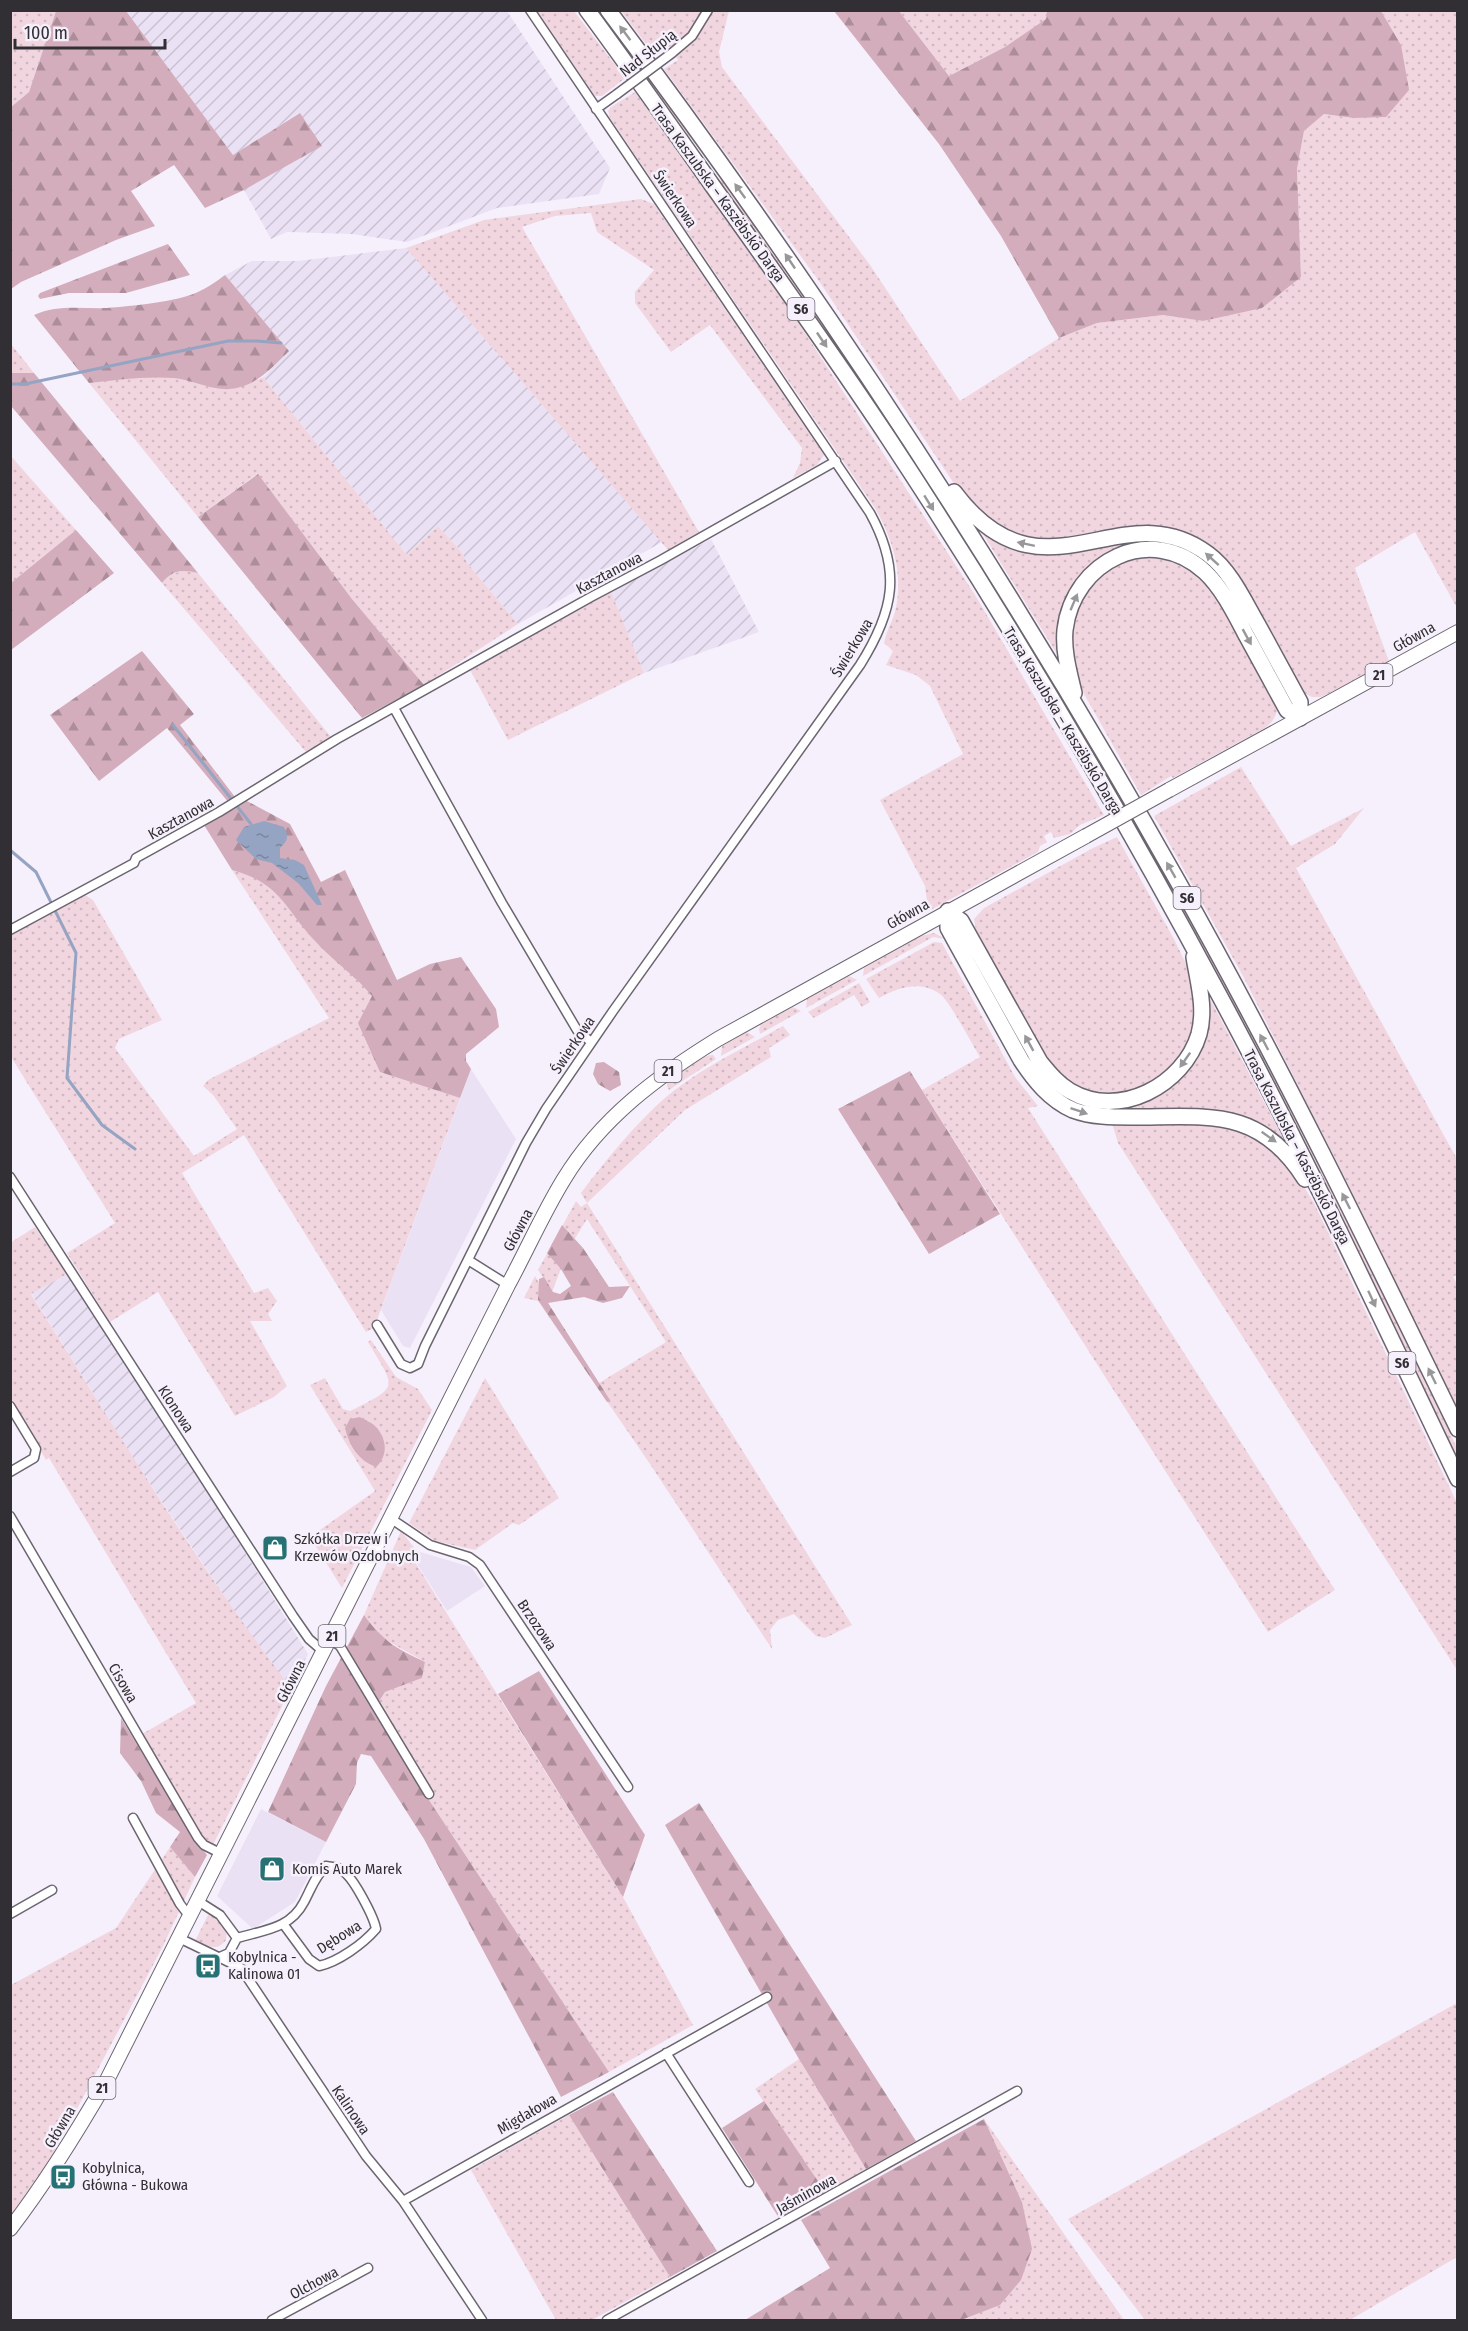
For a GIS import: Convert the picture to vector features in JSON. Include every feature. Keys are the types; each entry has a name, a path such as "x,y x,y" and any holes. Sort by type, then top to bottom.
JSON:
{"highway":[{"name":"Trasa Kaszubska – Kaszëbskô Darga","path":"587,10 791,295 890,441 985,591 1091,766 1192,945 1275,1101 1458,1479"},
{"name":"Trasa Kaszubska – Kaszëbskô Darga","path":"608,10 774,238 905,432 1077,707 1178,881 1258,1030 1353,1215 1458,1429"},
{"path":"905,432 970,512 1000,536 1018,543 1044,548 1138,534 1161,534 1182,539 1210,556 1224,570 1238,590 1300,702 1300,718"},
{"path":"1077,707 1065,645 1068,615 1075,596 1084,582 1101,566 1113,559 1141,549 1160,549 1183,557 1206,573 1234,613 1287,710 1300,718"},
{"path":"948,911 962,921 1040,1062 1050,1074 1071,1091 1095,1100 1123,1100 1151,1091 1164,1083 1186,1061 1194,1047 1202,1020 1203,1005 1192,945"},
{"path":"948,911 948,928 1028,1072 1048,1094 1072,1109 1096,1116 1211,1117 1250,1126 1286,1152 1300,1170 1347,1246"}],"main road":[{"name":"Główna","path":"10,2229 39,2192 74,2138 106,2080 508,1284 564,1178 598,1134 633,1098 679,1063 718,1039 1458,632"}],"street":[{"name":"Świerkowa","path":"377,1325 401,1364 410,1368 418,1364 526,1143 591,1042 877,639 888,610 891,585 889,562 878,528 836,460 530,10"},
{"name":"Nad Słupią","path":"596,109 692,36 708,10"},
{"name":"Kasztanowa","path":"10,930 134,863 136,858 219,812 337,739 836,460"},
{"path":"394,708 502,903 578,1030 591,1042"},
{"name":"Klonowa","path":"10,1177 293,1616 309,1639 324,1652"},
{"path":"468,1260 508,1284"},
{"path":"10,1406 36,1449 34,1458 10,1472"},
{"name":"Cisowa","path":"10,1516 198,1838 204,1845 222,1854"},
{"name":"Brzozowa","path":"390,1518 430,1545 469,1557 480,1565 628,1787"},
{"path":"330,1639 340,1646 429,1794"},
{"path":"133,1818 180,1904 190,1917"},
{"name":"Dębowa","path":"327,1866 346,1872 375,1918 376,1929 370,1937 329,1964 319,1966 309,1959 284,1925 303,1904 318,1873 327,1866"},
{"path":"10,1914 52,1890"},
{"path":"198,1901 220,1915 237,1938"},
{"path":"220,1957 229,1953 237,1938 284,1925"},
{"name":"Kalinowa","path":"179,1938 241,1968 366,2156 403,2201 482,2320"},
{"name":"Migdałowa","path":"403,2201 767,1997"},
{"path":"666,2053 749,2182"},
{"name":"Jaśminowa","path":"607,2320 1017,2091"},
{"name":"Olchowa","path":"272,2320 368,2268"}],"shaded area":[{"path":"11,11 56,11 29,92 11,107"},
{"path":"126,11 507,11 610,168 599,194 497,208 407,242 352,234 287,232 271,239 244,190 321,146 299,113 233,155"},
{"path":"537,11 574,11 625,78 602,96 595,96"},
{"path":"592,11 601,11 642,65 637,69"},
{"path":"621,11 702,11 687,35 655,56"},
{"path":"713,11 729,11 719,52 722,67 870,265 960,401 1059,338 1097,323 1163,315 1204,321 1301,277 1297,169 1304,131 1324,114 1353,118 1401,45 1381,11 1457,11 1457,608 1415,532 1355,568 1390,664 1321,697 1312,697 1302,692 1211,549 1200,541 1168,529 1150,528 1047,542 1002,531 957,488 819,281 664,69 678,60 676,57 705,26"},
{"path":"899,11 1047,11 1047,19 1005,47 949,76"},
{"path":"652,78 694,135 689,139 647,82"},
{"path":"635,92 783,299 975,595 1104,815 1080,825 1070,834 1054,838 1051,832 1044,836 1047,842 1040,846 1038,852 925,913 923,909 927,901 925,886 880,800 963,754 930,686 916,675 886,665 893,651 884,643 895,612 898,584 892,545 875,508 610,118 608,111 611,107"},
{"path":"724,177 792,273 949,509 1126,801 1120,805 787,277 719,181"},
{"path":"641,199 654,204 824,455 817,465 793,478 800,463 802,448 710,325 671,352 635,303 635,292 654,270 597,232 591,213 555,216 522,227 699,532 668,550 406,248 484,220"},
{"path":"406,248 662,542 518,624 468,564 460,550 438,526 407,555 263,377 289,351 225,275 252,261 298,261"},
{"path":"11,344 34,373 11,373"},
{"path":"162,377 226,387 248,383 263,377 407,555 438,526 460,550 468,564 518,624 424,685 352,599 257,474 198,517 89,383"},
{"path":"10,455 76,530 11,584 10,583"},
{"path":"983,534 1019,550 1042,554 1065,554 1150,540 1170,543 1191,551 1212,566 1227,584 1292,698 1293,706 1197,558 1114,551 1096,561 1079,578 1064,603 1058,627 1057,654"},
{"path":"711,539 759,632 644,673 611,592"},
{"path":"1153,555 1180,562 1209,587 1247,646 1277,703 1277,711 1271,723 1265,728 1173,778 1171,776 1141,795 1084,694 1074,660 1072,626 1083,594 1094,581 1126,559"},
{"path":"186,570 198,573 331,737 306,752 162,583 168,575"},
{"path":"611,592 644,673 508,740 470,670"},
{"path":"1241,767 1291,846 1364,808 1335,844 1296,868 1457,1159 1458,1274 1453,1277 1458,1285 1457,1412 1331,1151 1243,976 1154,816"},
{"path":"1139,824 1260,1046 1344,1210 1457,1448 1457,1461 1314,1163 1133,827"},
{"path":"1117,837 1189,970 1196,1015 1191,1038 1178,1061 1151,1085 1116,1095 1095,1094 1072,1085 1051,1066 973,932 976,930 974,919 984,908"},
{"path":"232,870 246,873 264,882 281,896 315,941 360,980 373,996 380,1072 460,1098 374,1328 366,1332 244,1135 182,1173 254,1293 268,1288 277,1301 268,1314 272,1321 250,1321 287,1386 274,1397 235,1416 158,1292 110,1322 67,1253 115,1223 11,1057 11,935 85,895 93,900 162,1020 119,1039 115,1048 194,1156 237,1129 213,1095 203,1086 208,1080 329,1018"},
{"path":"934,933 946,939 933,937 863,976 864,968 921,936"},
{"path":"965,937 1031,1057 1074,1099 1167,1088 1208,999 1210,999 1284,1140 1268,1130 1101,1111 1078,1106 1057,1094 1035,1072 960,939"},
{"path":"934,942 942,943 1015,1077 1038,1106 1028,1108 1335,1590 1268,1632 922,1090 980,1057 955,1014 944,998 933,990 917,986 902,988 879,998 866,979"},
{"path":"849,976 857,980 806,1008 807,999"},
{"path":"859,983 870,1002 862,1007 854,995 814,1018 808,1012"},
{"path":"793,1007 801,1011 760,1034 761,1024"},
{"path":"783,1026 790,1035 769,1048 771,1057 685,1110 587,1203 581,1193 621,1143 666,1097 708,1068"},
{"path":"747,1032 755,1037 721,1056 722,1046"},
{"path":"713,1055 716,1059 669,1090 667,1081 695,1061"},
{"path":"471,1069 516,1139 410,1348 403,1346 381,1310"},
{"path":"1112,1123 1225,1124 1270,1144 1296,1174 1314,1203 1457,1503 1457,1670 1118,1143"},
{"path":"576,1201 581,1207 587,1203 852,1625 825,1638 816,1636 794,1614 778,1620 770,1630 772,1649 650,1464 538,1301 524,1298 535,1276 549,1300 548,1303 599,1383 666,1342 587,1219 569,1248 552,1292 538,1270"},
{"path":"35,1227 67,1274 31,1294 188,1542 254,1638 292,1686 213,1845 199,1833 142,1734 196,1703 49,1458 46,1460 11,1399 10,1243"},
{"path":"67,1274 181,1449 308,1654 292,1686 242,1623 135,1461 31,1293"},
{"path":"371,1340 396,1377 418,1389 432,1410 342,1588 310,1537 375,1491 310,1385 325,1378 343,1409 350,1411 385,1391 388,1378 368,1342"},
{"path":"485,1378 559,1498 519,1525 513,1523 475,1550 435,1541 409,1523"},
{"path":"401,1531 417,1551 410,1554 623,1897 693,2025 609,2072 429,1800 373,1711 385,1692 422,1678 425,1662 379,1636 364,1615"},
{"path":"417,1551 471,1567 485,1586 447,1611 410,1553"},
{"name":"Komis Auto Marek","path":"261,1809 326,1842 295,1902 253,1929 217,1896"},
{"path":"170,1847 195,1877 163,1946 49,2162 11,2215 11,1985 116,1928"},
{"path":"209,1913 227,1930 226,1940 215,1947 195,1941"},
{"path":"1457,2003 1457,2257 1350,2320 1145,2320 1068,2219"},
{"path":"799,2059 866,2169 826,2193 755,2089"},
{"path":"569,2115 670,2277 592,2320 556,2320 471,2170"},
{"path":"984,2119 1124,2320 961,2320 1022,2202"}],"green space":[{"path":"56,11 126,11 233,155 300,113 322,146 244,190 205,208 174,165 131,191 155,226 116,240 21,282 11,289 11,107 29,92"},
{"path":"834,11 899,11 949,76 1005,47 1046,19 1047,11 1381,11 1401,45 1409,90 1386,117 1353,118 1324,114 1304,131 1297,169 1301,277 1262,308 1203,321 1163,315 1097,323 1059,338 1001,236 939,144"},
{"path":"168,244 190,275 126,293 69,293 40,299 38,296 40,293"},
{"path":"225,275 289,351 259,378 233,389 162,378 89,383 34,315 52,309 107,308 178,298 201,290"},
{"path":"10,373 34,373 198,573 178,572 170,575 162,583 11,406"},
{"path":"258,474 352,599 424,685 362,718 198,517"},
{"path":"76,530 114,573 11,650 11,583"},
{"path":"142,651 194,714 180,725 235,797 229,803 167,728 99,781 50,715"},
{"path":"245,800 290,824 321,882 345,870 397,980 430,964 461,957 496,1009 499,1027 466,1054 466,1061 471,1069 460,1098 380,1072 358,1023 372,996 315,941 272,889 248,875 232,870 204,825"},
{"path":"604,1062 619,1072 621,1085 610,1091 598,1084 593,1074 596,1063"},
{"path":"910,1071 1000,1214 929,1254 838,1109"},
{"path":"562,1225 583,1248 609,1287 630,1286 622,1298 603,1303 584,1297 548,1303 610,1400 607,1402 538,1300 539,1279 544,1277 553,1292 560,1294 571,1286 561,1269 547,1253"},
{"path":"360,1417 375,1426 383,1438 385,1448 383,1458 376,1467 360,1457 352,1447 347,1435 345,1428 350,1419"},
{"path":"364,1615 391,1643 425,1662 422,1678 385,1692 373,1711 429,1800 609,2072 561,2097 424,1839 371,1756 361,1754 357,1763 356,1784 326,1842 268,1812 326,1686"},
{"path":"539,1671 645,1835 623,1897 498,1694"},
{"path":"121,1718 191,1834 207,1855 195,1877 170,1847 180,1832 156,1813 141,1781 120,1753"},
{"path":"699,1803 916,2141 866,2169 799,2059 665,1825"},
{"path":"613,2092 717,2251 670,2277 569,2115"},
{"path":"764,2101 826,2193 779,2218 722,2128"},
{"path":"984,2119 1022,2202 1032,2249 1021,2280 1000,2305 961,2320 745,2320 830,2268 801,2220"}],"water":[{"path":"264,821 284,827 287,838 280,848 280,858 295,860 304,865 322,905 317,905 298,883 272,863 256,859 236,840 244,827"}],"waterway":[{"path":"10,384 25,384 228,341 281,343"},
{"path":"173,725 251,824"},
{"path":"10,850 36,872 76,953 67,1078 102,1125 135,1149"}],"place":[{"name":"Szkółka Drzew i Krzewów Ozdobnych","path":"275,1548"},
{"name":"Komis Auto Marek","path":"272,1869"},
{"name":"Kobylnica - Kalinowa 01","path":"208,1966"},
{"name":"Kobylnica, Główna - Bukowa","path":"63,2177"}]}
